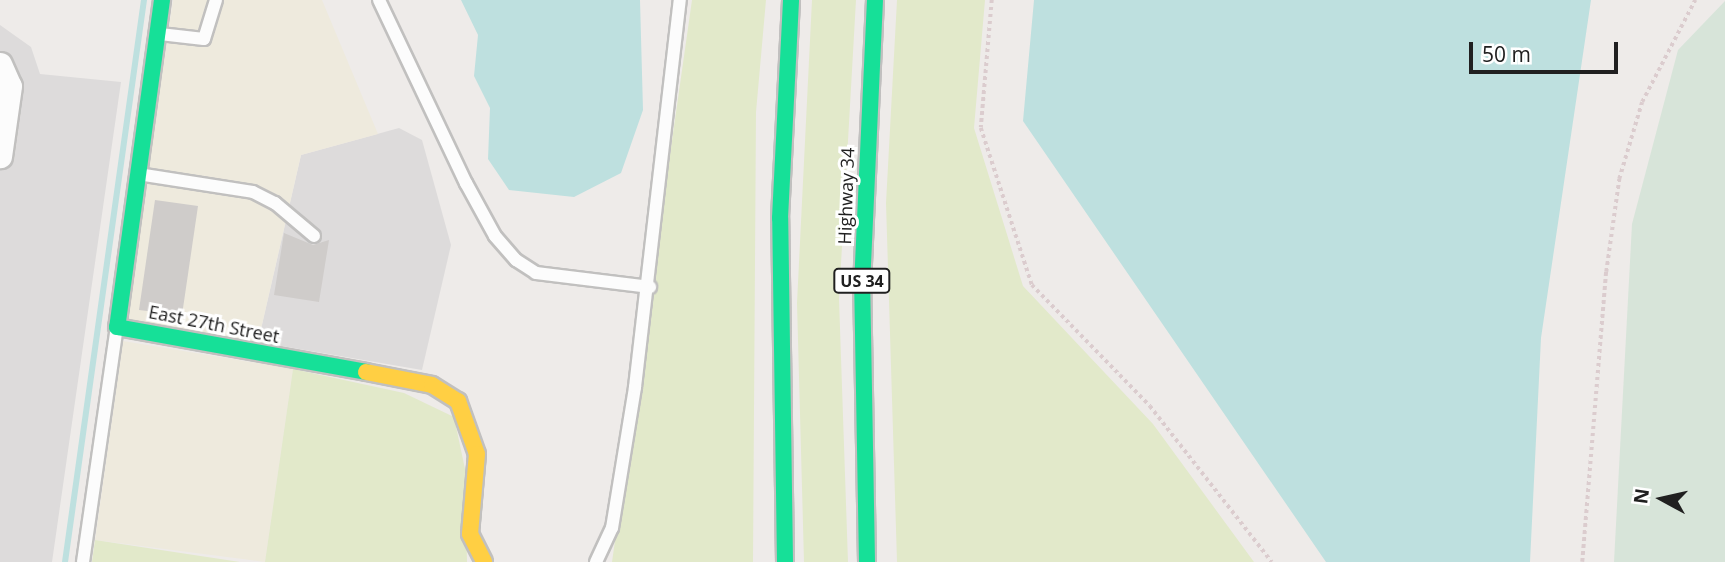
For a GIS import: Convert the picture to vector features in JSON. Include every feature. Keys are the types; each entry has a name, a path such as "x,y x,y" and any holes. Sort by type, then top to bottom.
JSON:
{"main road":[{"path":"117,327 162,0"},
{"path":"785,562 780,218 791,0"},
{"name":"Highway 34","path":"867,562 862,286 875,0"},
{"name":"East 27th Street","path":"117,327 178,334 432,384 458,401 470,424 477,454 470,534 484,562"}],"street":[{"path":"0,64 10,86 0,156"}],"lane":[{"path":"158,34 204,39 216,0"},
{"path":"380,0 466,183 495,236 516,260 536,273 650,287"},
{"path":"596,562 612,527 650,287 680,0"},
{"path":"138,174 253,192 275,203 314,236"},
{"path":"83,562 117,327"}],"path":[{"path":"992,0 981,128 1032,285 1150,406 1272,562"},
{"path":"1582,562 1606,272 1619,179 1642,102 1695,0"}],"shaded area":[{"path":"173,0 322,0 378,134 301,155 258,342 126,322"},
{"path":"1725,1 1725,562 1614,562 1632,224 1678,50"},
{"path":"0,25 31,47 40,74 121,82 52,562 0,562"},
{"path":"399,128 422,140 451,245 422,370 258,342 301,155"},
{"path":"123,341 293,369 265,562 95,540"}],"green space":[{"path":"692,0 766,0 756,112 753,562 612,562"},
{"path":"812,0 856,0 839,299 848,562 804,562 797,303"},
{"path":"897,0 985,0 974,128 1023,286 1153,424 1254,562 897,562 886,203"},
{"path":"293,369 404,393 454,417 465,469 467,562 265,562"},
{"path":"95,540 240,562 92,562"}],"water":[{"path":"461,0 640,0 643,110 621,173 574,197 509,190 488,159 490,108 474,76 478,35"},
{"path":"1034,0 1591,0 1541,338 1530,562 1326,562 1023,121"}],"building":[{"path":"155,200 198,206 182,315 139,310"},
{"path":"284,233 313,245 329,240 319,302 274,295"}],"waterway":[{"path":"65,562 144,0"}],"traffic: fast":[{"path":"162,0 117,327 366,372"},
{"path":"785,562 780,218 791,0"},
{"path":"867,562 862,286 875,0"}],"traffic: slow":[{"path":"366,372 432,385 458,401 477,454 470,534 484,562"}]}
